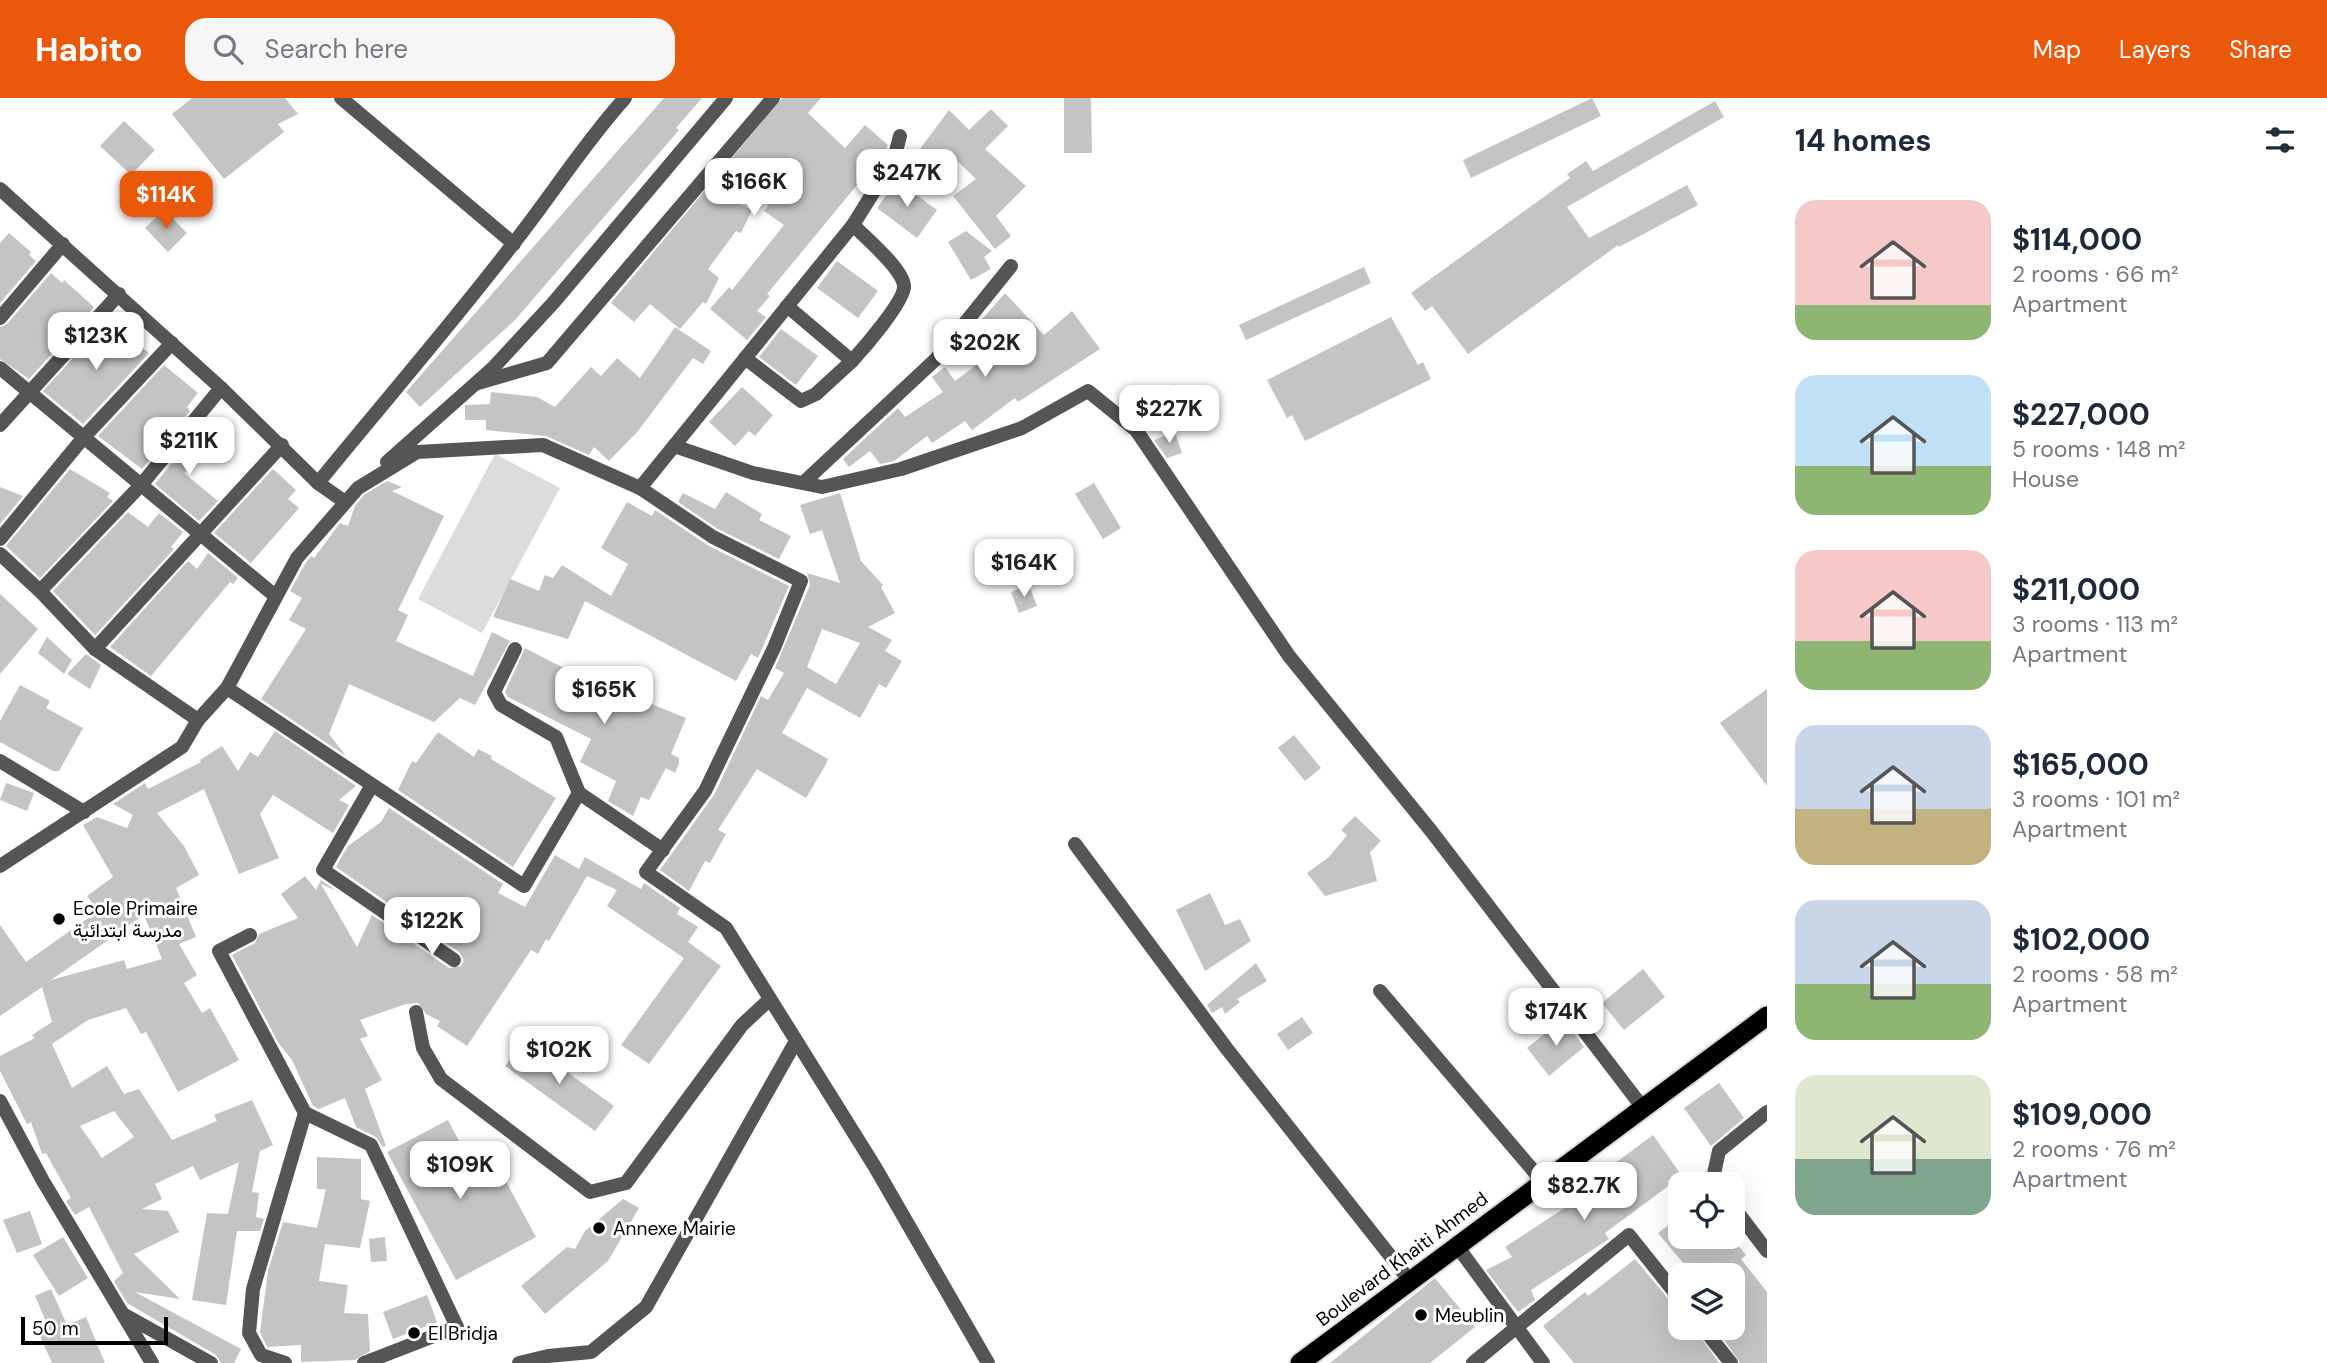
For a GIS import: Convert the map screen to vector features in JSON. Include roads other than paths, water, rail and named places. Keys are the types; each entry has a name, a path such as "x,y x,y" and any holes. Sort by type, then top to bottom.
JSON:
{"highway":[{"name":"Boulevard Khaiti Ahmed","path":"1300,1363 1767,1016"}],"street":[{"path":"341,98 514,244"},
{"path":"318,482 514,244 591,138 607,122 612,110 625,98"},
{"path":"0,866 182,747 198,720 227,688 274,595 297,558 358,488 474,385 554,302 726,98"},
{"path":"474,385 547,363 773,98"},
{"path":"640,488 853,225 894,159 900,136"},
{"path":"0,191 119,294 282,444 318,482 345,502"},
{"path":"745,358 801,401 816,394 852,361 904,291 899,273 853,225"},
{"path":"0,318 63,244"},
{"path":"803,483 936,359 1011,266"},
{"path":"0,425 31,394 119,294"},
{"path":"787,306 852,361"},
{"path":"0,539 84,437 172,343"},
{"path":"0,368 274,595"},
{"path":"40,591 141,485 221,388"},
{"path":"674,446 753,473 822,487 901,469 1022,429 1088,391 1136,430 1289,656 1432,832 1643,1108"},
{"path":"95,649 282,444"},
{"path":"358,488 417,452 543,445 640,488 713,537 801,581 774,648 705,791 646,872 726,929 875,1167 988,1363"},
{"path":"0,554 40,591 95,649 198,720"},
{"path":"516,649 494,692 501,705 556,737 579,793 663,850"},
{"path":"227,688 524,886 579,793"},
{"path":"0,761 84,812"},
{"path":"372,785 323,870 454,960"},
{"path":"1075,844 1227,1049 1410,1282"},
{"path":"250,935 219,951 305,1113 371,1145 457,1327 364,1363"},
{"path":"1380,991 1543,1182"},
{"path":"416,1012 423,1048 441,1079 590,1192 626,1183 742,1026 769,999"},
{"path":"519,1363 595,1358 646,1307 796,1041"},
{"path":"0,1101 43,1181 152,1363"},
{"path":"1714,1172 1719,1150 1767,1112"},
{"path":"285,1363 261,1356 248,1333 253,1289 305,1113"},
{"path":"1745,1222 1767,1251"},
{"path":"1473,1363 1629,1235 1668,1284"},
{"path":"1457,1246 1544,1363"},
{"path":"122,1314 211,1363"},
{"path":"1713,1340 1731,1363"}],"place":[{"name":"Ecole Primaire مدرسة ابتدائية","path":"59,919"},
{"name":"Annexe Mairie","path":"599,1228"},
{"name":"Meublin","path":"1421,1315"},
{"name":"El Bridja","path":"414,1333"}]}
